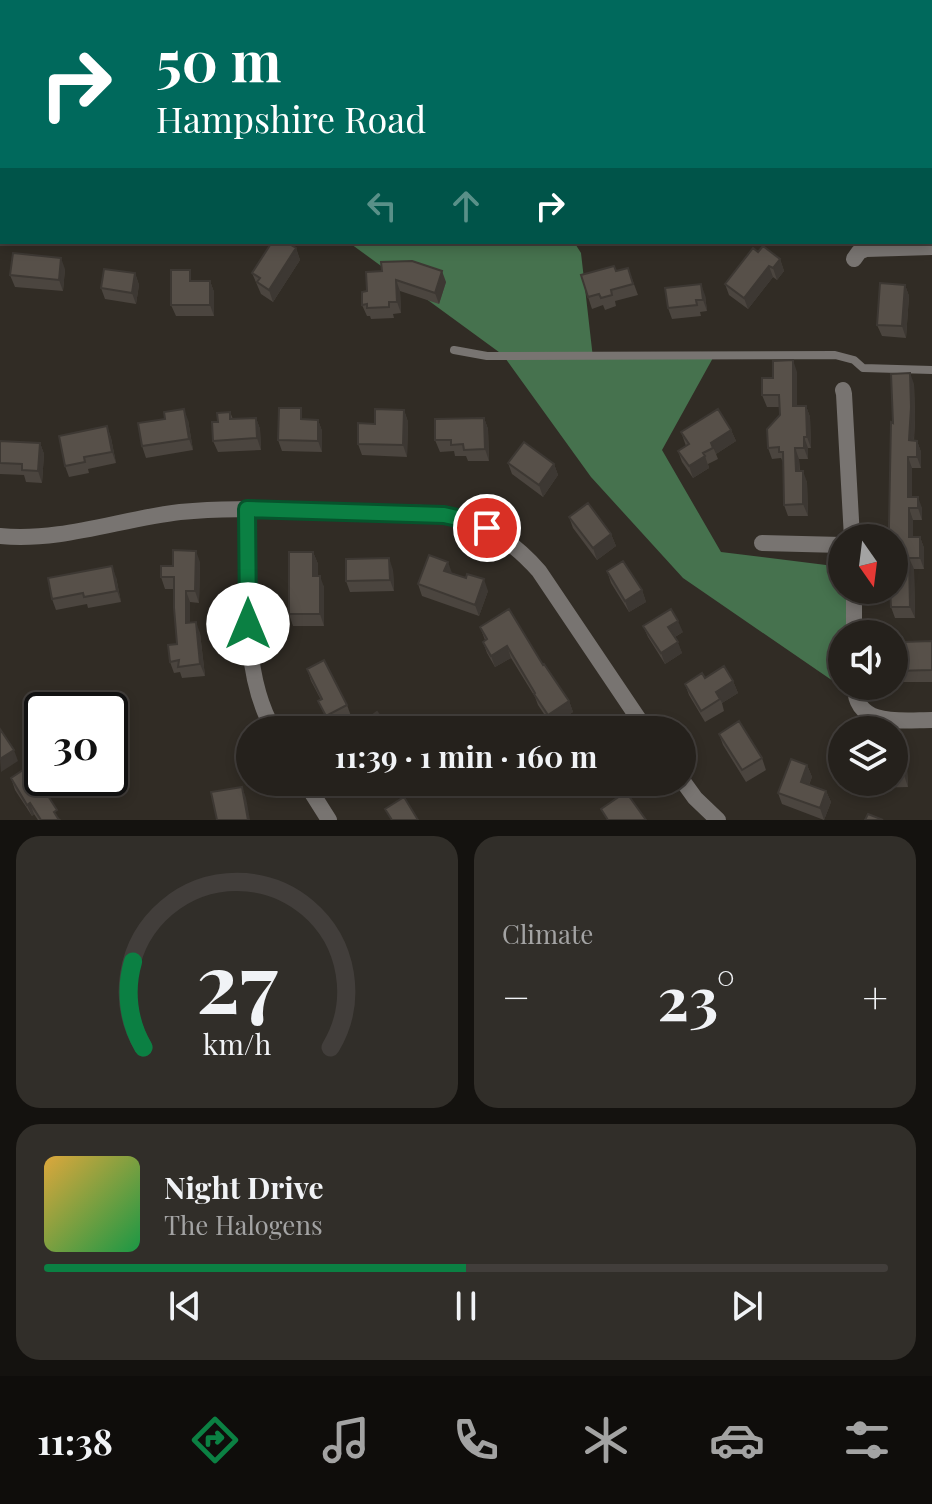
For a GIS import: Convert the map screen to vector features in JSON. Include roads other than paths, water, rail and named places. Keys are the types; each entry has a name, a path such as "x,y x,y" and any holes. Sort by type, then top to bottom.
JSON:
{"street":[{"path":"854,259 866,249 932,247"},
{"path":"843,390 851,524"},
{"path":"247,509 246,607 249,642 266,716"},
{"path":"0,536 44,536 182,512 247,509 444,515 466,520 487,528 516,547 539,571 637,716"},
{"path":"762,543 828,545"},
{"path":"858,700 865,711 883,720 932,720"},
{"path":"314,796 329,820"},
{"path":"694,796 718,820"}],"lane":[{"path":"454,350 487,356 835,355 854,360 863,368 932,370"}]}
